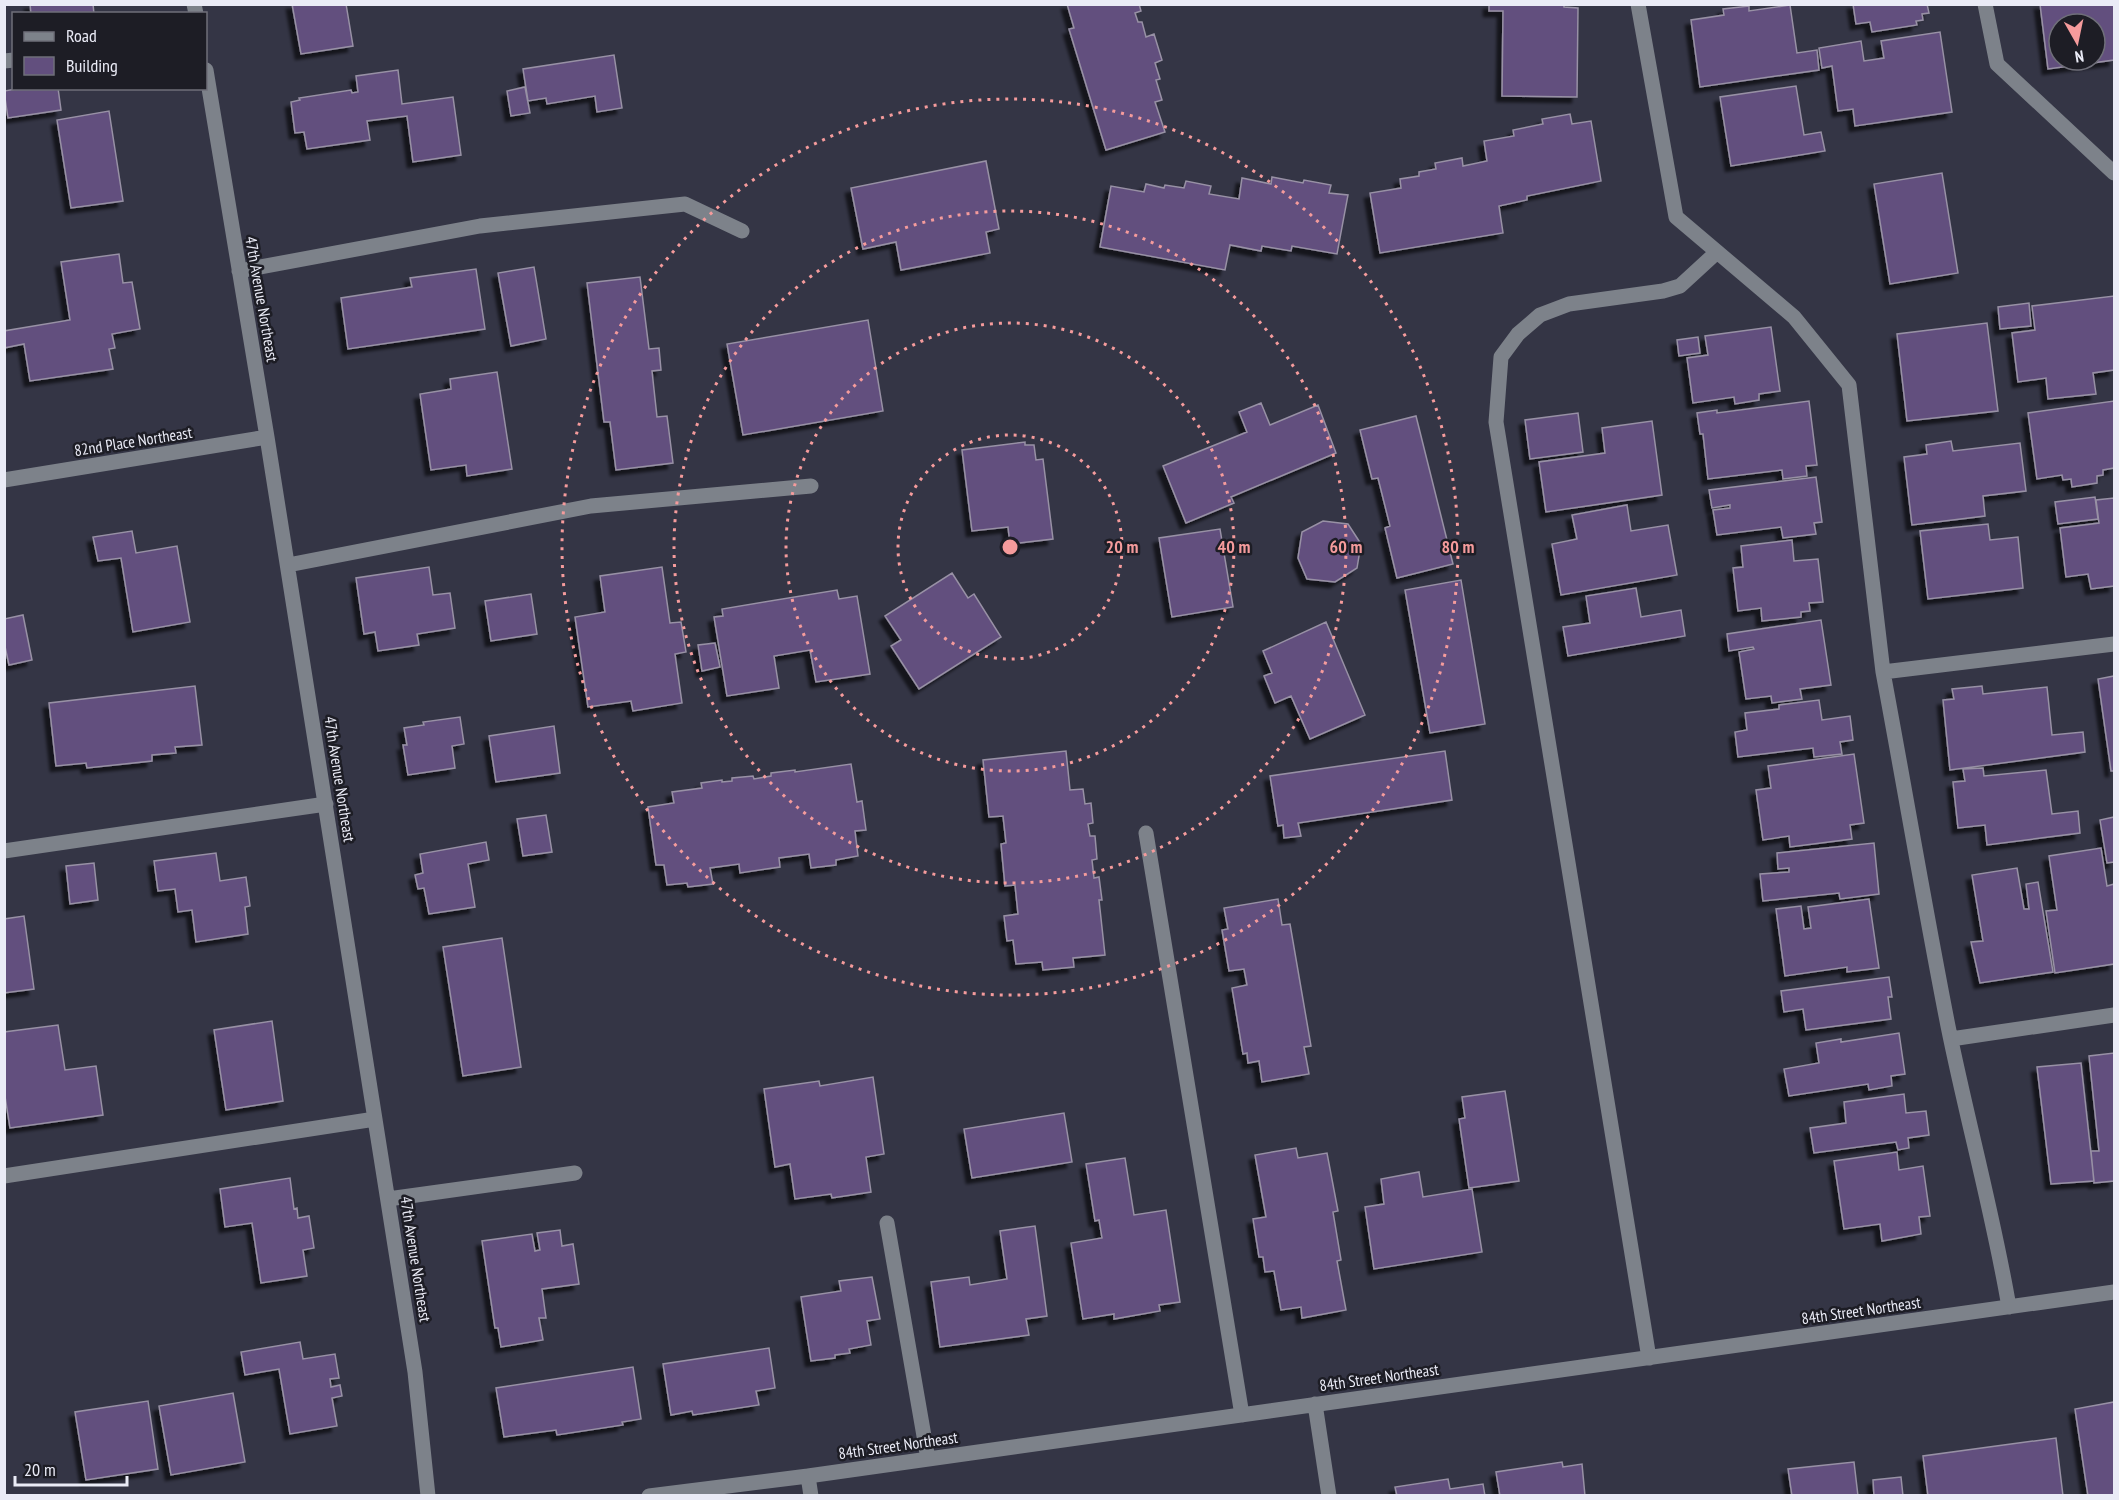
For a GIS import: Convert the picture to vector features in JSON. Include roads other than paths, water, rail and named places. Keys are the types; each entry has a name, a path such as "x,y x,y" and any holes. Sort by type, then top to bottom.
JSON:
{"street":[{"path":"1638,4 1676,217 1794,317 1849,385 1883,672 1951,1039 1998,1247 2009,1307"},
{"path":"1985,4 1997,64 2115,173"},
{"name":"47th Avenue Northeast","path":"207,76 288,565 416,1372 428,1496"},
{"path":"239,271 480,226 685,204 742,231"},
{"path":"1649,1358 1496,422 1498,384 1501,357 1518,334 1540,315 1569,304 1663,291 1680,285 1717,252"},
{"name":"82nd Place Northeast","path":"4,480 267,437"},
{"path":"288,565 591,506 811,486"},
{"path":"1883,672 2115,644"},
{"path":"4,851 326,804"},
{"path":"1146,833 1242,1414"},
{"path":"1951,1039 2115,1015"},
{"path":"4,1176 375,1119"},
{"path":"388,1199 575,1173"},
{"path":"887,1223 928,1459"},
{"name":"84th Street Northeast","path":"649,1496 808,1476 2115,1292"},
{"path":"1315,1404 1329,1496"},
{"path":"808,1476 810,1496"}]}
